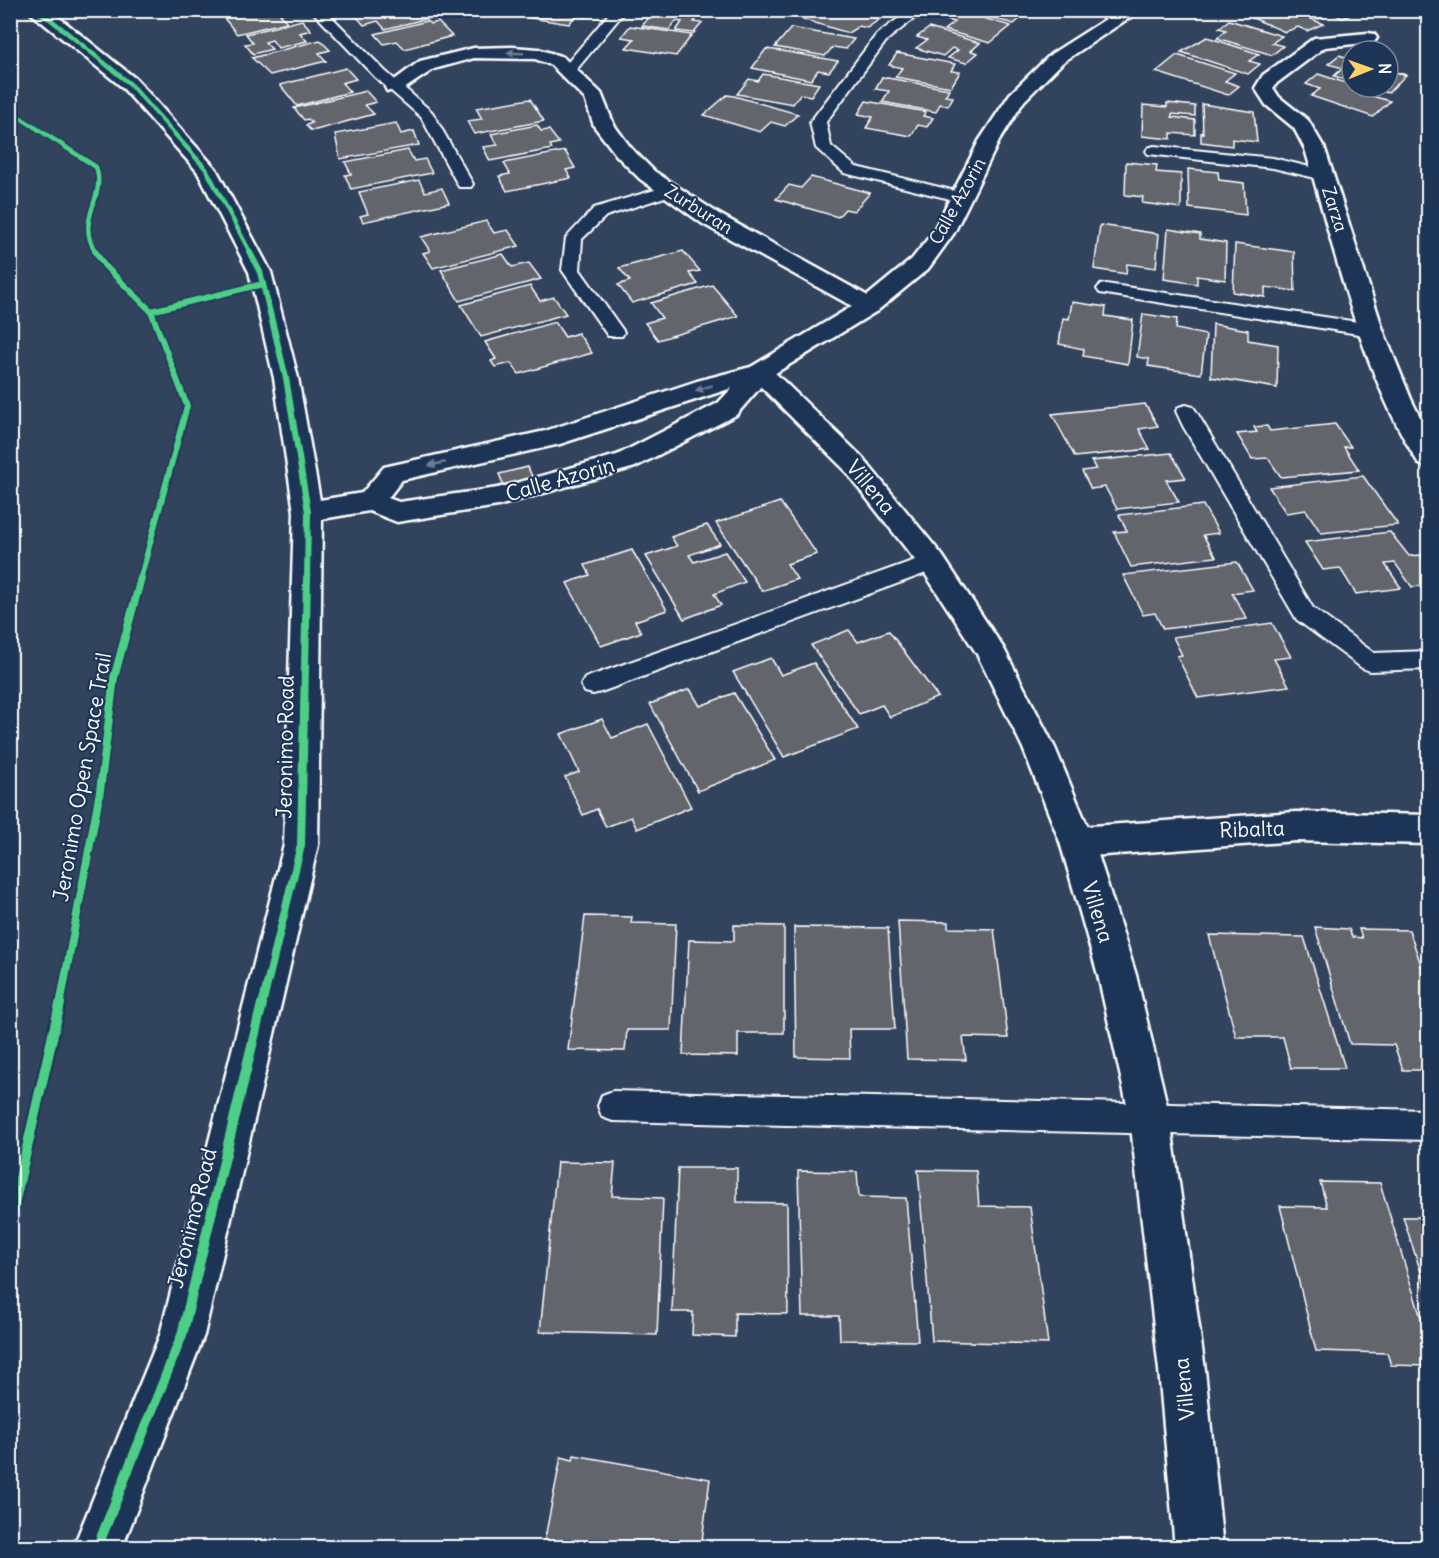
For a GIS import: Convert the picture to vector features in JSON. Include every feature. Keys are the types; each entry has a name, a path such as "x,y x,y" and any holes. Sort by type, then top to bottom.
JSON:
{"street":[{"name":"Jeronimo Road","path":"34,10 50,19 129,83 206,169 260,272 286,378 308,512 301,845 182,1335 98,1548"},
{"name":"Calle Azorin","path":"760,372 727,409 626,461 498,497 397,512 371,501 393,473 559,436 706,387 760,372 868,306 920,264 943,233 989,141 1017,98 1057,58 1133,10"},
{"name":"Zarza","path":"1368,38 1320,42 1270,79 1264,88 1266,96 1294,117 1306,130 1324,175 1371,330 1398,399 1428,458"},
{"name":"Zurburan","path":"394,87 427,65 474,53 538,54 557,62 582,83 594,97 604,126 624,152 647,175 711,219 868,306"},
{"path":"539,74 567,72"},
{"path":"394,87 434,84"},
{"name":"Villena","path":"760,372 852,462 932,562 988,649 1039,748 1077,842 1117,975 1150,1118 1182,1370 1199,1548"},
{"path":"559,436 583,473"},
{"path":"308,512 371,501"},
{"name":"Ribalta","path":"1077,842 1249,827 1382,826 1428,830"}],"lane":[{"path":"317,10 394,87 427,115 465,184"},
{"path":"567,72 620,10"},
{"path":"919,10 882,37 818,122 824,148 850,170 962,197"},
{"path":"1154,150 1273,163 1324,175"},
{"path":"615,332 571,270 574,238 600,212 668,191"},
{"path":"1106,289 1371,330"},
{"path":"1186,411 1305,614 1370,662 1428,660"},
{"path":"593,685 932,562"},
{"path":"613,1106 1428,1125"}],"building":[{"path":"249,10 293,11 280,14 287,22 237,34 223,17"},
{"path":"374,10 426,10 433,17 385,29 378,21 364,25 355,15"},
{"path":"524,10 591,10 586,17 576,15 569,24 518,16"},
{"path":"643,10 701,13 694,22 702,23 694,33 676,31 682,22 676,21 669,30 642,26 649,17 639,15"},
{"path":"814,10 851,10 880,19 867,28 859,26 848,33 802,19"},
{"path":"952,10 1011,26 990,43 944,30 954,22 941,18"},
{"path":"1020,10 1027,13 1014,24 966,11"},
{"path":"1248,10 1291,10 1323,24 1307,31 1298,27 1285,32 1241,13"},
{"path":"1299,10 1355,10 1358,12 1343,18 1331,13 1319,19"},
{"path":"302,20 311,30 300,33 307,41 278,48 272,40 265,42 272,49 253,54 245,44 253,43 246,34"},
{"path":"1229,20 1282,36 1272,43 1283,46 1272,55 1217,38 1226,30 1219,28"},
{"path":"427,21 430,24 438,22 452,36 405,49 397,41 384,44 375,34"},
{"path":"630,26 692,35 676,56 626,48 634,39 621,37"},
{"path":"791,28 854,39 846,49 833,47 825,56 775,47"},
{"path":"929,28 980,43 971,51 978,53 966,63 948,58 958,50 952,48 943,56 916,48 927,40 917,37"},
{"path":"1207,37 1259,54 1249,61 1260,64 1248,74 1181,52"},
{"path":"320,40 330,50 319,53 326,61 270,75 252,58"},
{"path":"766,49 838,61 829,72 818,70 811,80 752,68"},
{"path":"897,53 955,64 951,71 960,72 951,87 895,77 902,68 889,65"},
{"path":"1177,55 1235,73 1225,81 1239,86 1228,95 1156,72"},
{"path":"1339,55 1340,55 1340,67 1328,64"},
{"path":"346,68 356,79 342,83 350,92 297,106 280,85"},
{"path":"1400,73 1406,75 1400,81"},
{"path":"763,74 819,84 811,96 800,94 793,104 737,94 749,79 758,81"},
{"path":"1318,74 1340,81 1340,99 1390,101 1373,117 1311,96 1320,89 1306,84"},
{"path":"882,77 949,89 945,96 953,97 948,106 940,104 936,112 882,102 889,91 875,89"},
{"path":"366,91 376,102 365,105 374,114 316,130 310,130 306,125 312,123 308,119 304,120 294,108"},
{"path":"727,95 798,114 785,126 771,122 760,132 704,115"},
{"path":"530,99 544,121 474,134 467,121 482,119 476,108"},
{"path":"866,101 926,112 923,116 933,118 927,127 918,125 911,136 866,128 873,117 858,114"},
{"path":"1167,103 1195,106 1195,116 1172,114 1172,117 1195,120 1195,135 1171,133 1171,139 1142,136 1143,105 1167,107"},
{"path":"1202,104 1254,112 1257,142 1232,139 1232,146 1201,142"},
{"path":"396,123 401,134 414,131 419,145 340,159 335,134"},
{"path":"537,125 541,131 549,130 559,143 550,145 552,149 490,161 483,147 498,145 491,134"},
{"path":"408,150 414,161 425,159 432,173 351,189 345,175 351,174 345,162"},
{"path":"565,151 575,168 566,170 571,178 507,191 499,176 510,174 504,163"},
{"path":"1126,162 1157,165 1156,172 1181,174 1181,208 1142,203 1143,197 1125,195"},
{"path":"1188,169 1218,172 1219,180 1244,183 1246,215 1189,208"},
{"path":"811,177 870,193 854,211 845,209 838,217 776,199 789,185 801,188"},
{"path":"419,180 425,192 442,188 449,203 363,222 360,216 368,214 359,192"},
{"path":"486,221 494,233 508,230 519,246 433,268 423,253 430,251 421,237"},
{"path":"1100,225 1159,234 1156,268 1127,264 1126,274 1094,269"},
{"path":"1168,229 1200,234 1200,239 1226,243 1225,280 1197,276 1197,284 1164,279"},
{"path":"1235,244 1294,252 1295,291 1265,287 1265,297 1233,292"},
{"path":"683,251 700,271 689,273 698,284 632,303 618,285 630,281 619,268"},
{"path":"503,254 512,267 529,263 541,279 459,301 441,270"},
{"path":"712,285 738,316 658,340 645,323 662,318 651,303"},
{"path":"530,286 540,301 554,297 566,314 481,337 461,305"},
{"path":"1072,302 1106,307 1105,316 1133,320 1128,364 1083,356 1084,349 1059,344 1063,318 1069,319"},
{"path":"1143,314 1177,319 1176,329 1206,335 1201,374 1148,366 1149,359 1137,357"},
{"path":"555,322 565,337 578,333 592,353 519,374 511,363 495,367 491,361 496,359 485,342"},
{"path":"1213,324 1248,330 1248,340 1278,345 1277,388 1211,377"},
{"path":"1145,404 1158,426 1139,429 1150,449 1075,457 1052,414"},
{"path":"1335,424 1351,447 1344,447 1359,470 1281,477 1268,458 1252,459 1237,434 1257,432 1254,427 1267,426 1270,431"},
{"path":"1171,453 1186,478 1166,480 1179,502 1117,509 1105,487 1091,489 1082,471 1096,469 1091,461"},
{"path":"528,467 533,479 504,486 499,474"},
{"path":"1363,476 1398,525 1321,533 1306,510 1286,513 1269,487"},
{"path":"780,502 817,554 787,564 797,579 762,591 716,523"},
{"path":"1203,505 1219,533 1203,535 1216,557 1131,567 1114,532 1127,531 1119,515"},
{"path":"707,525 720,544 689,555 694,562 725,552 745,582 714,594 721,605 684,619 646,556 677,546 671,537"},
{"path":"1390,532 1409,556 1421,555 1428,565 1428,585 1412,587 1395,563 1385,564 1401,588 1356,594 1340,568 1323,570 1305,542"},
{"path":"632,550 667,610 635,621 641,632 601,646 567,583 590,575 585,565"},
{"path":"1237,562 1253,590 1232,593 1247,619 1163,629 1155,613 1143,615 1123,575"},
{"path":"1272,623 1291,657 1274,659 1289,686 1198,698 1177,656 1182,655 1173,637"},
{"path":"849,630 858,642 889,631 938,697 890,717 882,705 859,714 811,645"},
{"path":"771,658 781,675 814,663 858,729 784,757 733,672"},
{"path":"690,689 700,706 734,693 775,760 698,791 650,704"},
{"path":"602,719 612,738 648,724 691,807 637,829 631,817 606,827 597,809 583,815 565,777 579,772 561,734"},
{"path":"585,916 632,917 631,923 676,924 671,1030 627,1030 625,1051 568,1050"},
{"path":"898,921 948,922 948,928 994,929 1008,1038 963,1037 966,1060 907,1059"},
{"path":"734,925 784,926 784,1033 738,1033 738,1056 683,1055 689,940 734,941"},
{"path":"794,927 888,928 895,1029 849,1029 850,1058 796,1057"},
{"path":"1315,927 1349,929 1352,937 1362,938 1359,929 1409,930 1428,985 1428,1070 1403,1070 1394,1045 1350,1044"},
{"path":"1209,935 1304,937 1345,1068 1291,1068 1283,1037 1236,1037"},
{"path":"557,1162 615,1163 612,1196 663,1198 657,1335 540,1332"},
{"path":"678,1168 737,1168 737,1202 787,1203 788,1314 735,1313 735,1337 692,1335 693,1312 672,1312"},
{"path":"918,1170 976,1171 979,1206 1030,1207 1048,1344 932,1341"},
{"path":"798,1171 857,1172 859,1197 906,1198 918,1341 840,1340 839,1316 802,1316"},
{"path":"1320,1182 1380,1183 1428,1341 1428,1366 1391,1365 1387,1353 1316,1351 1280,1206 1327,1207"},
{"path":"1403,1217 1428,1217 1428,1294"},
{"path":"574,1455 710,1479 701,1548 543,1548 561,1457 573,1460"}],"cycle path":[{"path":"35,10 50,19 129,83 206,169 260,272 286,378 308,512 301,845 182,1335 97,1548"},
{"name":"Jeronimo Open Space Trail","path":"10,111 96,167 99,175 98,187 87,224 89,242 104,265 151,311 187,406 114,678 100,791 66,979 10,1222"},
{"path":"151,311 263,284"}]}
